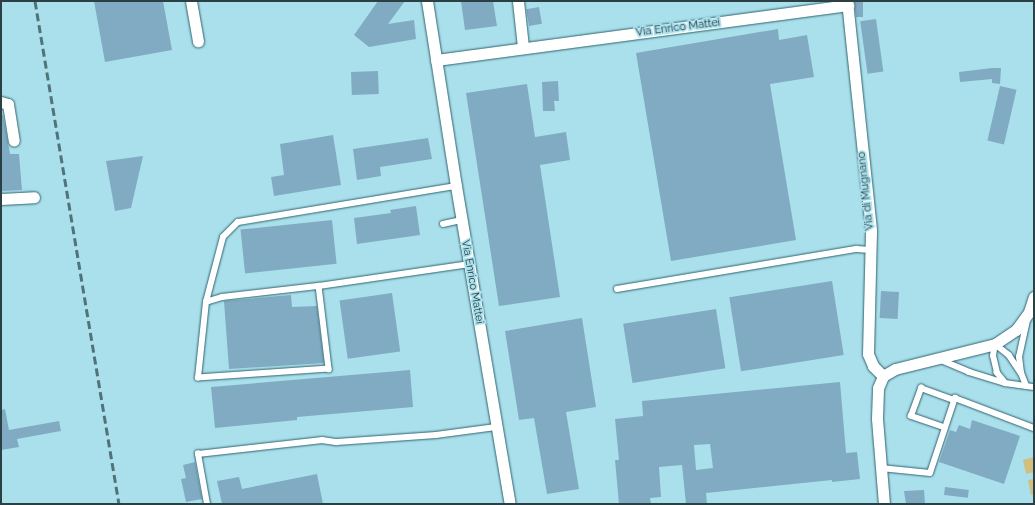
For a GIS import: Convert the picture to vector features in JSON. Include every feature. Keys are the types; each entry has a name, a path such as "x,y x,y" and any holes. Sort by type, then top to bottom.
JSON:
{"street":[{"path":"191,1 198,41"},
{"name":"Via Enrico Mattei","path":"427,1 456,186 510,504"},
{"path":"518,1 524,47"},
{"name":"Via Enrico Mattei","path":"436,60 524,47 696,26 848,3"},
{"name":"Via di Mugnano","path":"848,3 871,232 868,354 873,366 883,376"},
{"path":"1,102 8,104 14,141"},
{"path":"1,199 34,197"},
{"path":"884,504 877,418 878,388 883,376 895,369 995,344 1016,330 1029,312 1034,297"}],"lane":[{"path":"319,286 329,369 198,378 206,302 223,237 238,222 456,186"},
{"path":"443,224 462,220"},
{"path":"617,289 857,249 870,250"},
{"path":"206,302 222,297 319,286 469,264"},
{"path":"1026,386 1021,373 1019,357 1029,312"},
{"path":"995,344 1008,356 1021,373"},
{"path":"995,344 993,356 997,373 1005,383"},
{"path":"936,358 968,372 1005,383 1034,387"},
{"path":"945,428 911,416 921,388 954,400 955,398 1034,428"},
{"path":"881,468 930,473 954,400"},
{"path":"207,504 198,454 322,440 344,442 436,435 497,428"}],"shaded area":[{"path":"1034,457 1034,472 1026,474 1023,460"},
{"path":"1034,479 1034,494 1031,495 1028,480"}],"building":[{"path":"94,1 163,1 172,50 105,62"},
{"path":"378,1 405,1 388,24 414,20 416,39 369,47 354,35"},
{"path":"461,1 493,1 497,26 465,30"},
{"path":"854,2 863,2 863,17 856,17"},
{"path":"539,7 542,24 529,26 526,9"},
{"path":"876,19 883,71 868,74 860,21"},
{"path":"778,29 779,40 807,35 814,77 770,84 796,240 671,261 636,53"},
{"path":"1001,68 1000,84 992,83 992,79 960,82 959,72"},
{"path":"378,71 379,94 352,95 351,72"},
{"path":"558,81 559,101 554,101 555,111 543,111 542,82"},
{"path":"527,84 535,137 566,132 570,160 540,165 560,297 499,306 466,93"},
{"path":"1000,86 1017,90 1004,144 987,141"},
{"path":"1,115 3,115 10,154 19,154 22,190 2,191"},
{"path":"333,135 341,185 274,196 271,177 284,175 280,144"},
{"path":"428,138 432,159 380,167 381,176 357,180 353,149"},
{"path":"143,156 131,208 115,211 106,161"},
{"path":"416,206 420,235 357,244 354,218 391,213 390,210"},
{"path":"332,220 337,264 245,273 241,230"},
{"path":"832,281 844,355 741,371 729,297"},
{"path":"881,291 899,292 898,319 880,318"},
{"path":"392,293 400,351 348,359 340,300"},
{"path":"291,295 292,307 317,306 324,363 229,369 224,301"},
{"path":"716,309 725,368 633,383 623,324"},
{"path":"582,318 596,407 566,412 579,489 547,494 534,418 519,420 505,331"},
{"path":"410,370 413,407 297,417 297,420 215,428 211,387"},
{"path":"840,382 846,453 857,452 860,479 832,482 832,480 706,493 707,504 686,504 682,465 659,467 661,497 650,498 651,504 619,504 615,460 619,460 615,419 643,416 642,401","holes":["710,444 713,468 696,470 694,445"]},
{"path":"5,409 9,430 59,421 61,431 17,439 19,447 1,450 1,410"},
{"path":"972,420 1020,436 1004,484 939,462 950,430 956,432 959,425 970,429"},
{"path":"195,462 202,499 186,502 181,479 186,478 183,465"},
{"path":"317,474 323,504 222,504 217,481 239,477 242,489"},
{"path":"945,487 969,490 968,498 944,495"},
{"path":"924,490 925,504 906,504 904,491"}],"railway":[{"path":"35,1 119,504"}]}
